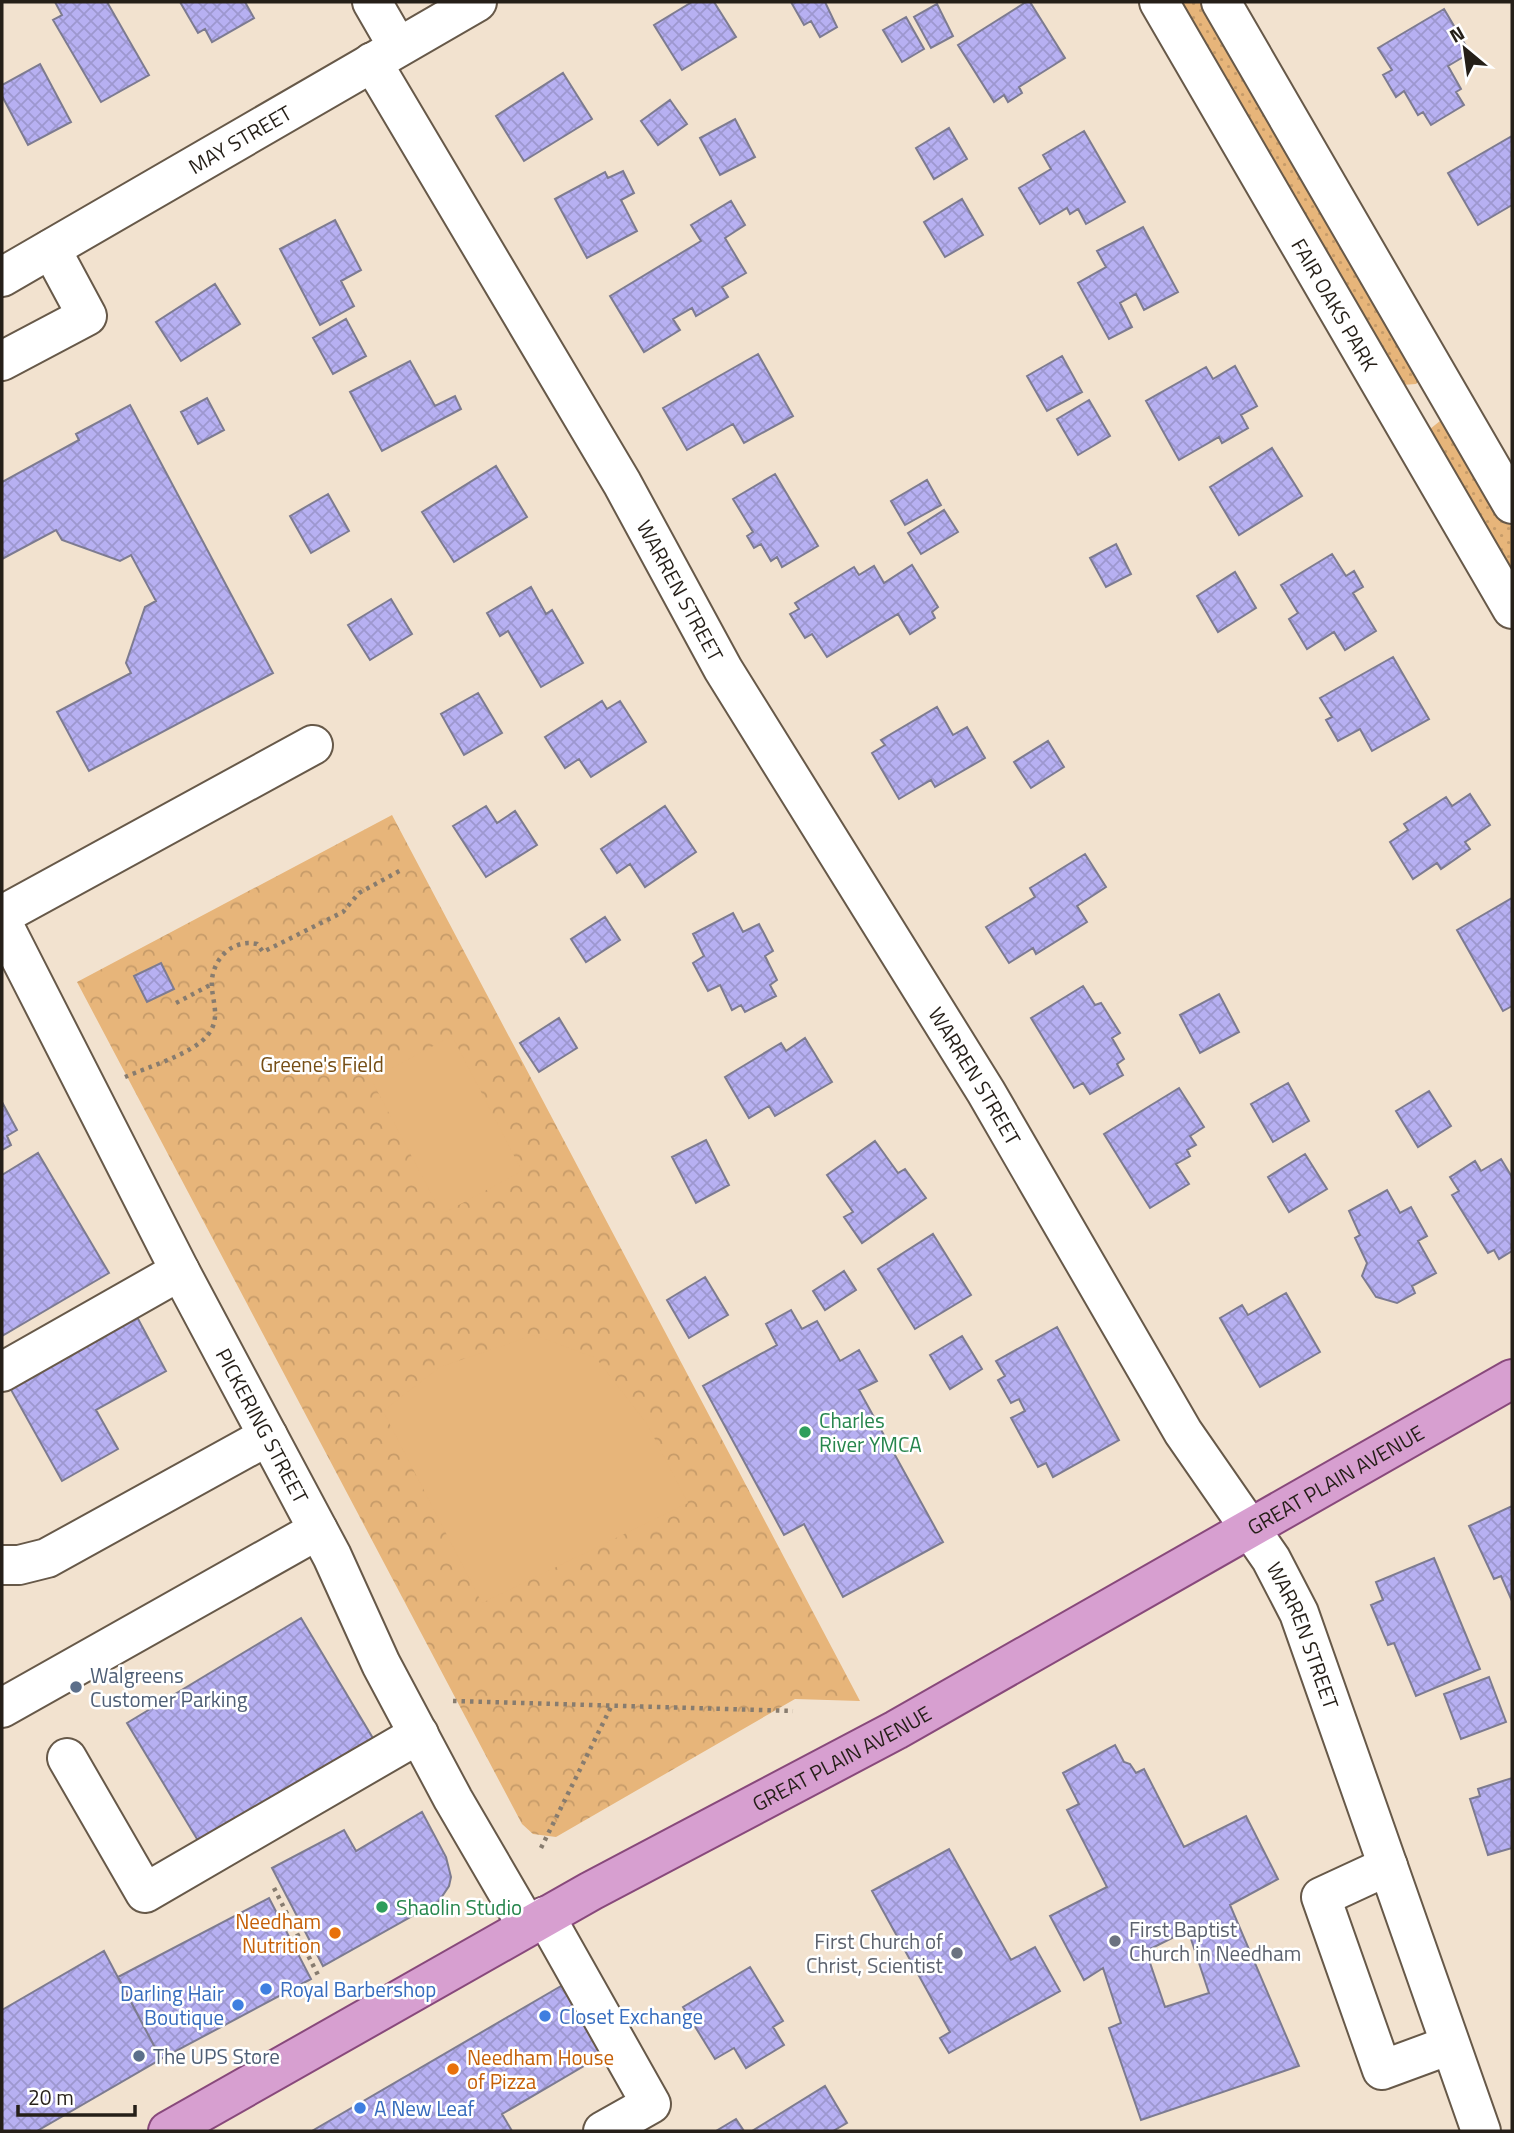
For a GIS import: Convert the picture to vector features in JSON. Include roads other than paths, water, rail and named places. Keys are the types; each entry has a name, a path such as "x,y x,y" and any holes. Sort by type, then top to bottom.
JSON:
{"main road":[{"name":"GREAT PLAIN AVENUE","path":"168,2131 536,1921 862,1749 1512,1379"}],"street":[{"name":"WARREN STREET","path":"372,2 385,55 723,669 986,1093 1183,1433 1279,1573 1298,1613 1481,2131"},
{"name":"MAY STREET","path":"2,277 477,2"},
{"name":"FAIR OAKS PARK","path":"1159,2 1512,608"},
{"path":"1221,2 1512,504"},
{"path":"2,361 87,316 51,249"},
{"path":"1401,417 1447,391"},
{"path":"2,915 313,745"},
{"name":"PICKERING STREET","path":"2,922 15,982 180,1271 318,1530 381,1664 453,1799 536,1921 651,2104 603,2131"},
{"path":"2,1372 180,1271"},
{"path":"2,1565 19,1565 47,1558 268,1436"},
{"path":"2,1708 318,1530"},
{"path":"67,1758 145,1893 419,1734"},
{"path":"1388,1866 1321,1897 1382,2070 1450,2045"}],"place":[{"name":"Charles River YMCA","path":"805,1432"},
{"name":"Walgreens Customer Parking","path":"76,1687"},
{"name":"Shaolin Studio","path":"382,1907"},
{"name":"Needham Nutrition","path":"335,1933"},
{"name":"First Baptist Church in Needham","path":"1115,1941"},
{"name":"First Church of Christ, Scientist","path":"957,1953"},
{"name":"Royal Barbershop","path":"266,1989"},
{"name":"Darling Hair Boutique","path":"238,2005"},
{"name":"Closet Exchange","path":"545,2016"},
{"name":"The UPS Store","path":"139,2056"},
{"name":"Needham House of Pizza","path":"453,2069"},
{"name":"A New Leaf","path":"360,2108"}],"park label":[{"name":"Greene's Field","path":"322,1064"}]}
